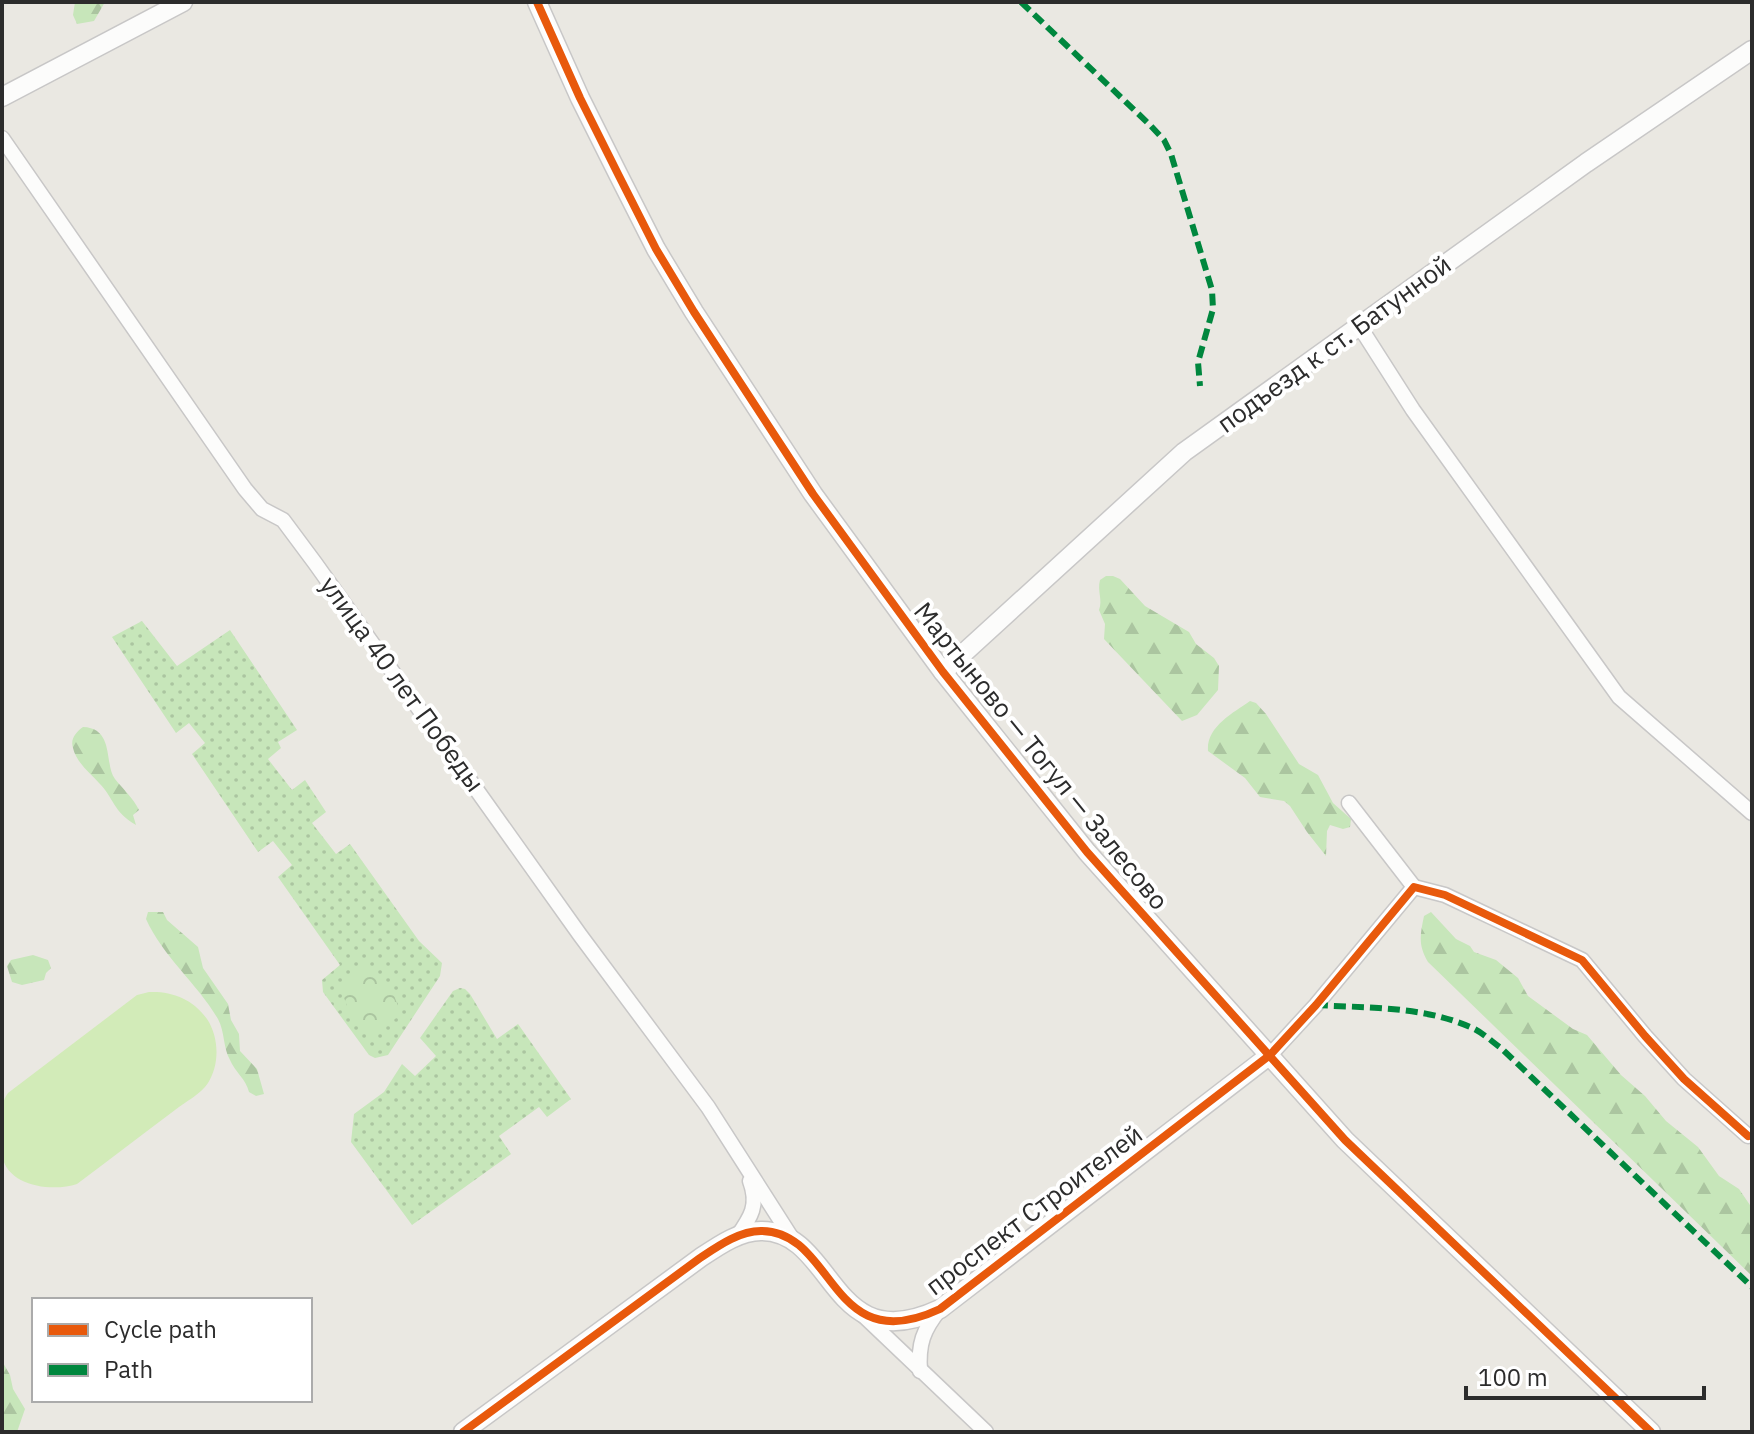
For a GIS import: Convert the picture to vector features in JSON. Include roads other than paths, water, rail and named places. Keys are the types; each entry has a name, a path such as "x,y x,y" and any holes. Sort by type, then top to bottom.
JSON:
{"street":[{"path":"2,97 183,2"},
{"name":"Мартыново — Тогул — Залесово","path":"537,2 580,98 656,249 694,312 804,482 943,672 1087,852 1345,1140 1651,1432"},
{"name":"подъезд к ст. Батунной","path":"943,672 1184,452 1586,163 1752,50"},
{"name":"улица 40 лет Победы","path":"2,138 245,489 262,509 283,520 580,935 708,1107 793,1240"},
{"path":"1360,327 1413,410 1619,697 1752,813"},
{"path":"1349,803 1414,887 1445,895 1582,960 1684,1079 1748,1136"},
{"path":"1270,1055 1414,887"},
{"name":"проспект Строителей","path":"860,1312 892,1323 908,1322 940,1309 1270,1055"},
{"path":"737,1237 752,1215 755,1203 745,1165"},
{"path":"463,1432 700,1258 737,1237 759,1231 773,1232 793,1240 860,1312 986,1432"},
{"path":"920,1371 922,1335 940,1309"}]}
